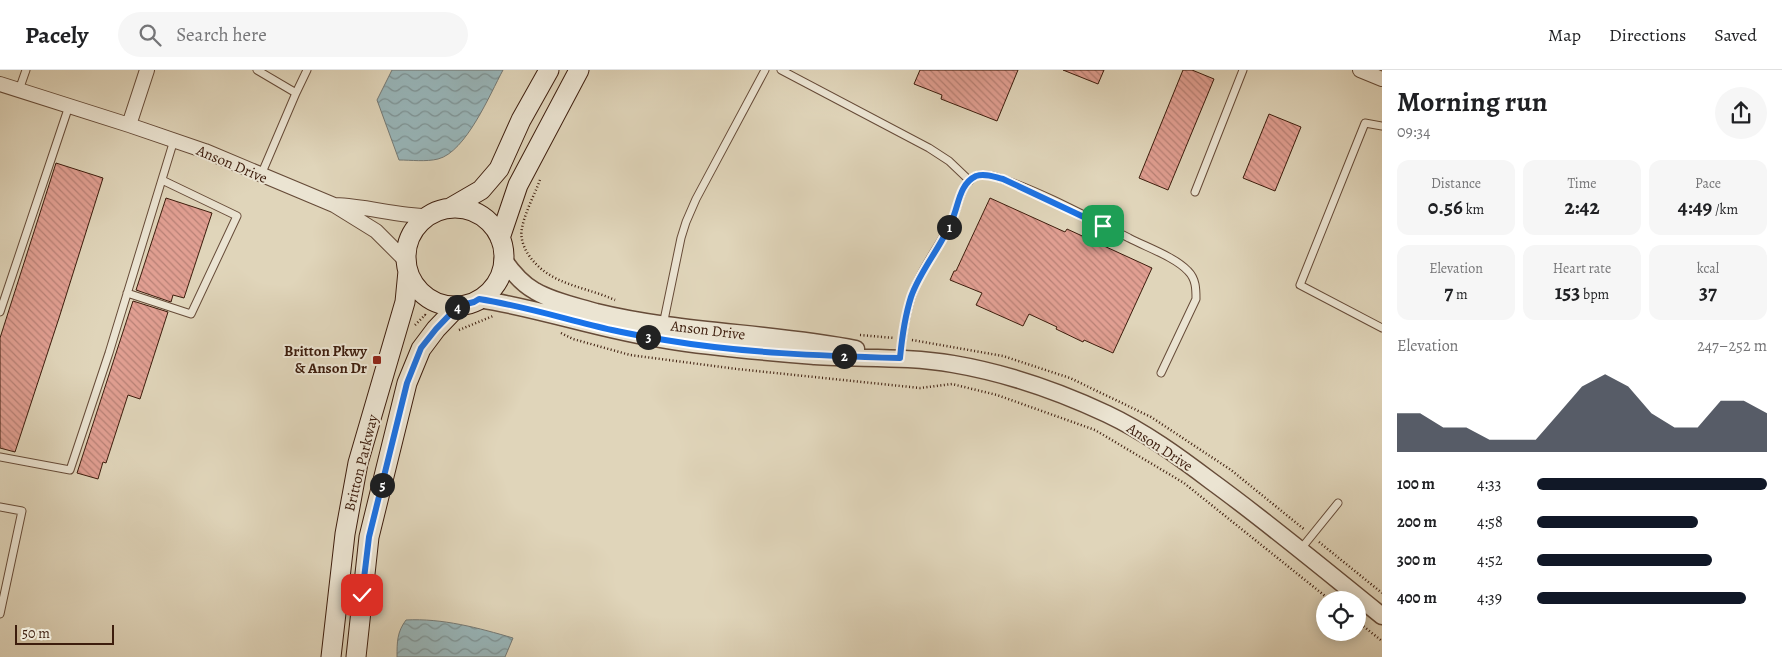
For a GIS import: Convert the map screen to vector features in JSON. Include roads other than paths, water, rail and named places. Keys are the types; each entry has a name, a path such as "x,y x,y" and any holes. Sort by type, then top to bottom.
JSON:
{"main road":[{"path":"450,208 481,190 499,169 520,120 549,70"},
{"path":"500,238 518,186 579,70"},
{"path":"450,208 466,209 480,215 492,225 500,238 504,253 503,268 497,282 487,294 474,302 458,306 442,304 427,297 415,286 407,266 408,243 414,230 423,219 436,211 450,208"},
{"name":"Britton Parkway","path":"331,657 345,534 358,463 405,302 407,266"},
{"name":"Britton Parkway","path":"356,657 369,537 407,383 421,348 458,306"}],"street":[{"path":"129,125 147,70"},
{"path":"1360,70 1382,79"},
{"name":"Anson Drive","path":"0,84 205,151 334,205 376,231 407,266"},
{"name":"Anson Drive","path":"334,205 353,206 410,216 428,216"},
{"name":"Anson Drive","path":"503,259 513,273 534,291 557,300 616,316 663,325 724,333 818,342 900,358 953,364 1012,378 1078,401 1148,436 1184,460 1236,499 1382,616"},
{"name":"Anson Drive","path":"479,299 506,303 613,330 667,340 816,356 900,358"}],"lane":[{"path":"19,90 26,70"},
{"path":"256,70 296,94"},
{"path":"261,175 307,70"},
{"path":"663,325 686,222 765,70"},
{"path":"781,70 929,148 949,161 970,181"},
{"path":"1195,192 1243,70"},
{"path":"0,312 68,106"},
{"path":"1382,126 1366,123 1300,285 1382,328"},
{"path":"0,457 70,470 174,140"},
{"path":"900,358 904,326 911,297 918,280 950,225 962,191 977,176 988,175 1003,179 1051,200 1155,251 1190,272 1196,286 1196,299 1161,373"},
{"path":"127,293 191,314 237,216 162,180"},
{"path":"1300,550 1338,503"},
{"path":"0,507 22,511 0,614"}],"water":[{"path":"392,70 503,70 476,121 458,146 438,159 424,161 399,160 377,100"},
{"path":"406,620 447,622 474,627 513,638 505,657 397,657 398,637"}],"place":[{"name":"Britton Pkwy & Anson Dr","path":"377,360"}]}
